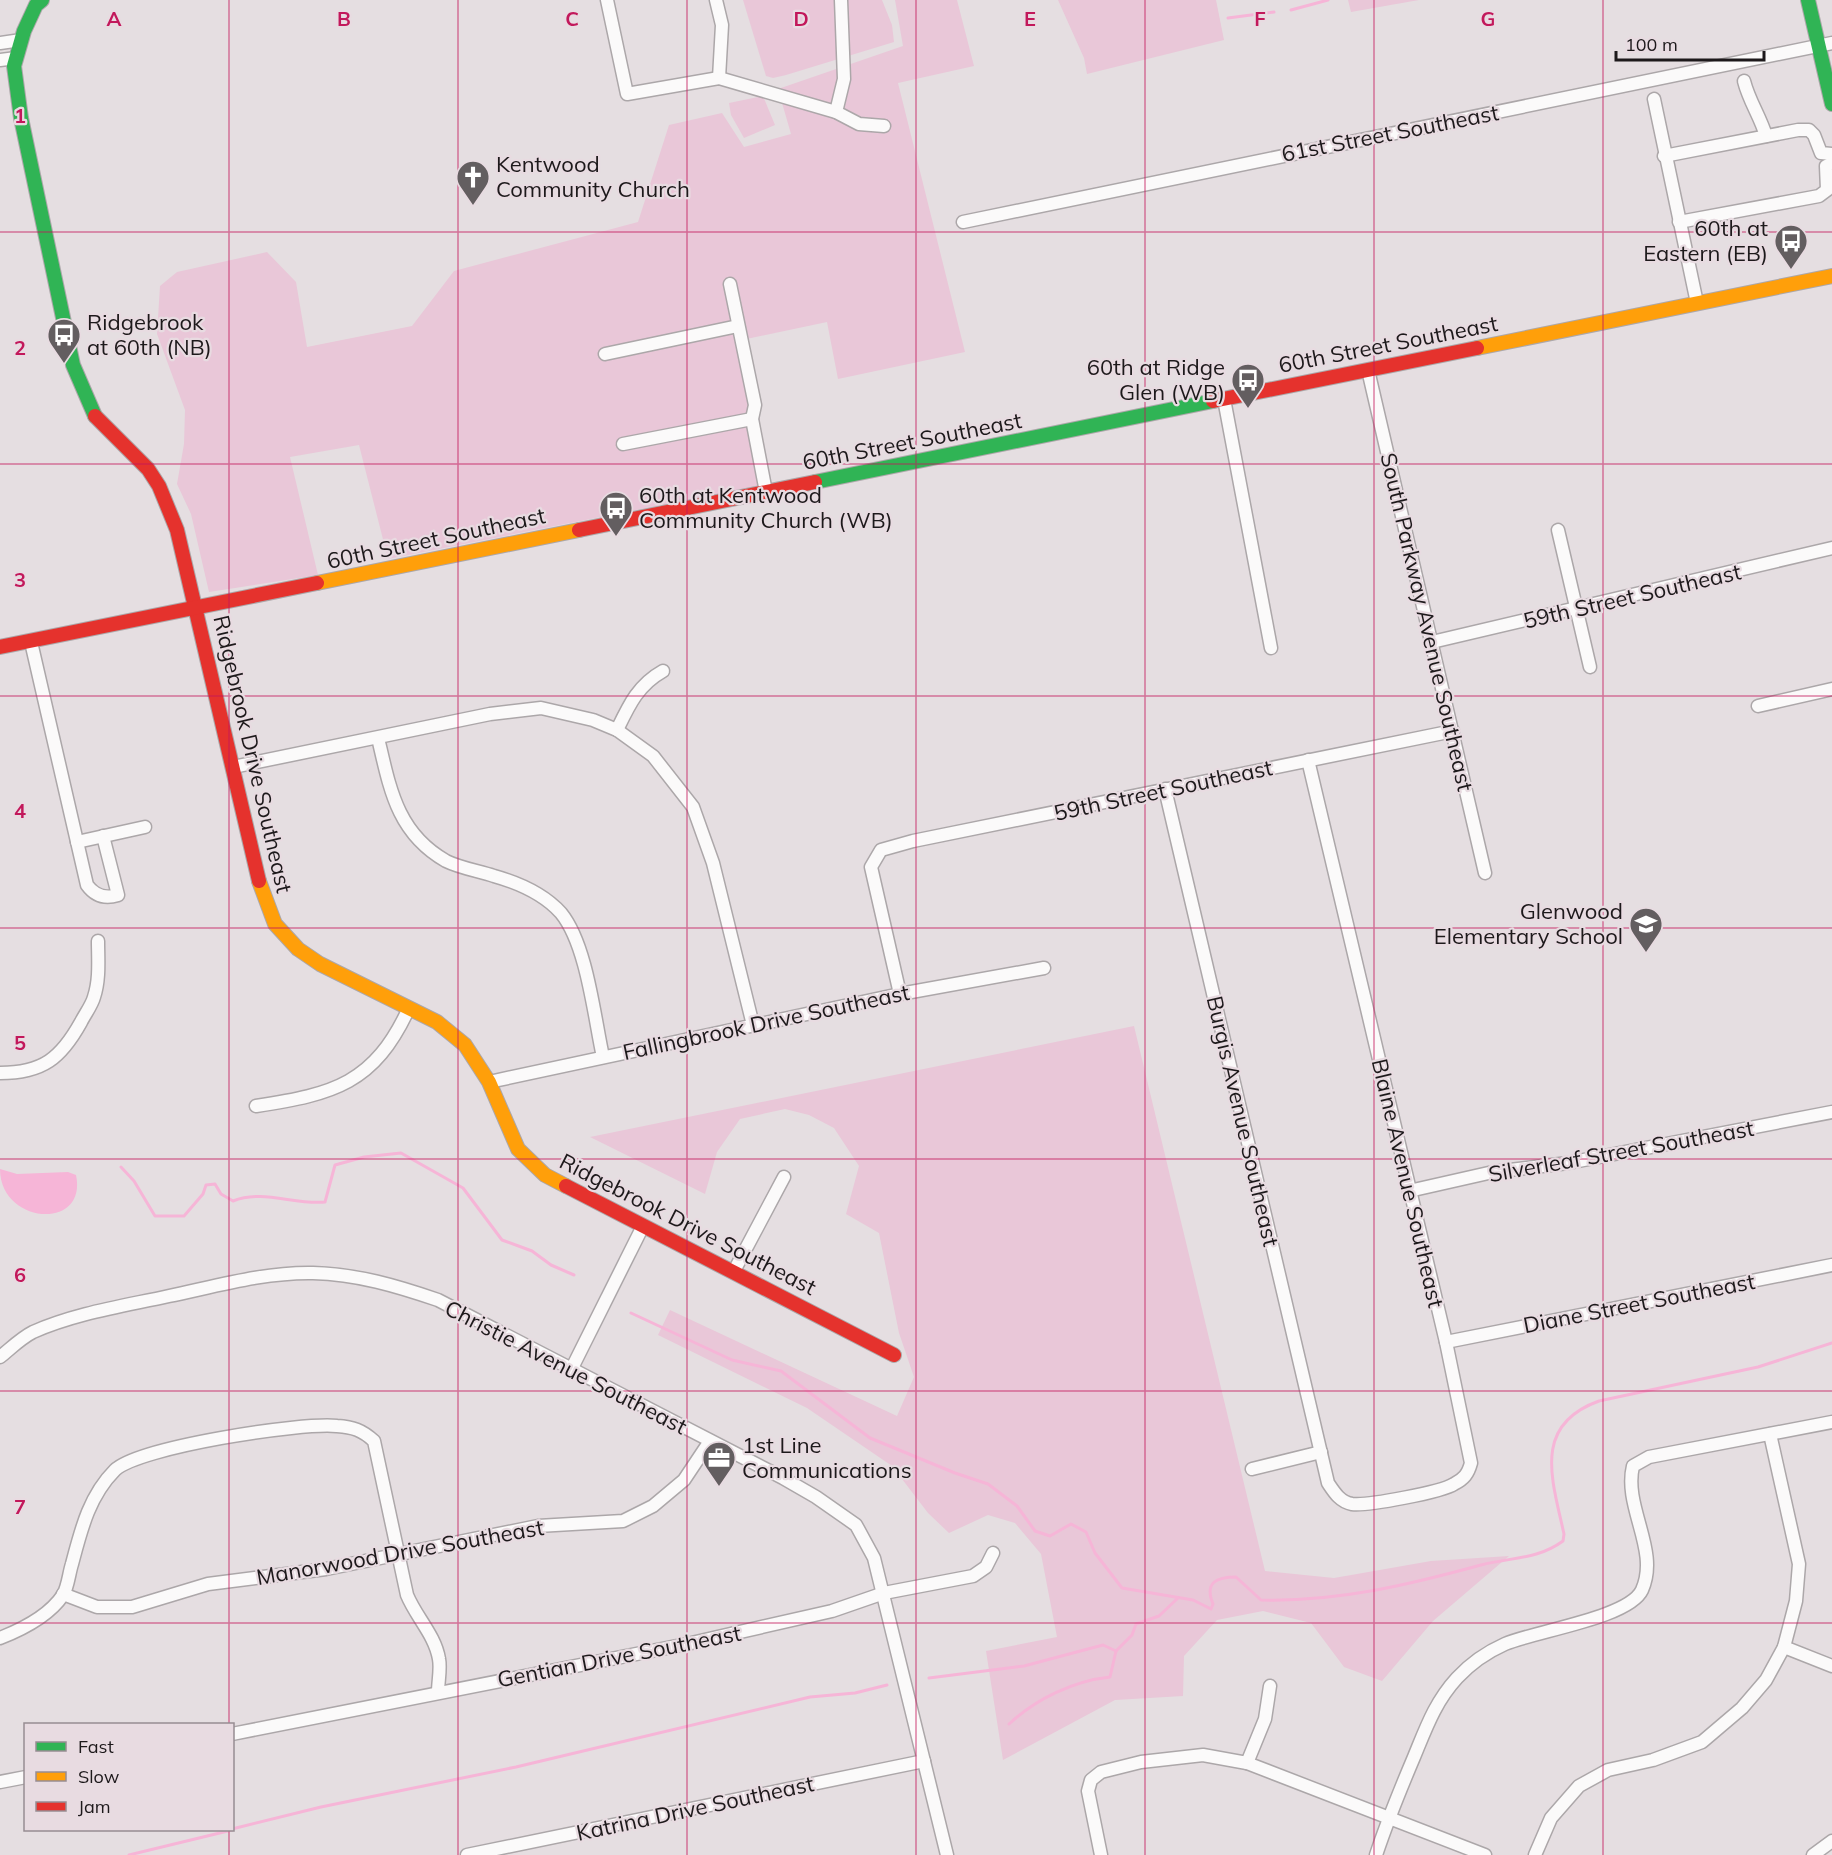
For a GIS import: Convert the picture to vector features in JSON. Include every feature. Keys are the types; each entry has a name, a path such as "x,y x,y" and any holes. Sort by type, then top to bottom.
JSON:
{"street":[{"name":"Ridgebrook Drive Southeast","path":"42,0 36,5 21,40 14,66 21,118 73,365 95,416 148,469 159,486 177,530 262,893 275,924 298,949 320,964 437,1023 465,1045 489,1082 518,1149 545,1175 894,1355"},
{"path":"607,0 627,94 719,78 837,112 859,124 884,126"},
{"path":"716,0 722,25 719,78"},
{"path":"837,112 844,79 841,0"},
{"path":"1808,0 1825,44 1832,104"},
{"path":"0,43 21,40"},
{"name":"61st Street Southeast","path":"963,222 1825,44"},
{"path":"0,60 16,58"},
{"path":"1744,81 1748,97 1760,116 1766,136"},
{"path":"1653,99 1697,303"},
{"path":"1664,156 1809,130 1814,135 1821,153 1832,154"},
{"path":"1679,222 1819,196 1827,190 1826,166 1832,163"},
{"name":"60th Street Southeast","path":"0,648 1832,276"},
{"path":"730,284 755,405 752,419 766,492"},
{"path":"605,354 738,326"},
{"name":"South Parkway Avenue Southeast","path":"1368,370 1485,873"},
{"path":"1224,399 1271,648"},
{"path":"623,444 752,419"},
{"path":"1558,530 1590,667"},
{"name":"59th Street Southeast","path":"1432,642 1832,549"},
{"path":"31,642 87,885 92,892 111,897 118,895 103,836"},
{"path":"617,730 635,694 645,682 663,671"},
{"path":"1758,706 1832,690"},
{"path":"233,767 490,714 541,708 593,720 617,730 653,756 693,807 713,863 753,1025"},
{"name":"59th Street Southeast","path":"900,994 871,867 876,856 890,846 1453,731"},
{"path":"378,738 391,791 401,817 417,840 447,861 519,883 544,898 561,914 578,941 603,1057"},
{"name":"Blaine Avenue Southeast","path":"1308,760 1446,1342 1471,1463 1467,1475 1452,1486 1380,1501 1352,1504 1338,1498 1328,1483 1321,1452"},
{"name":"Burgis Avenue Southeast","path":"1165,789 1321,1452"},
{"path":"77,842 145,827"},
{"path":"0,1073 18,1073 39,1067 67,1048 94,998 99,970 98,941"},
{"name":"Fallingbrook Drive Southeast","path":"489,1082 900,994 1044,968"},
{"path":"256,1106 304,1099 349,1083 377,1061 397,1033 409,1008"},
{"name":"Silverleaf Street Southeast","path":"1410,1191 1493,1172 1568,1163 1832,1112"},
{"path":"734,1271 784,1177"},
{"path":"572,1368 643,1226"},
{"name":"Diane Street Southeast","path":"1446,1342 1832,1265"},
{"name":"Christie Avenue Southeast","path":"0,1357 30,1334 63,1320 253,1278 312,1273 355,1276 438,1300 572,1368 816,1497 856,1525 874,1558 884,1593 947,1855"},
{"path":"1376,1855 1435,1704 1458,1677 1488,1652 1506,1644 1610,1613 1629,1604 1641,1593 1647,1575 1646,1556 1630,1479 1633,1466 1649,1457 1832,1422"},
{"path":"0,1638 23,1629 46,1613 63,1594 85,1516 98,1492 117,1469 157,1451 294,1428 335,1425 362,1430 374,1441 407,1595 415,1615 430,1634 440,1659 438,1692"},
{"path":"1535,1855 1551,1818 1578,1786 1608,1770 1653,1760 1702,1742 1742,1708 1766,1680 1784,1647 1796,1601 1799,1564 1770,1434"},
{"name":"Manorwood Drive Southeast","path":"63,1594 97,1607 132,1607 208,1584 287,1576 538,1527 623,1521 653,1506 684,1480 710,1441"},
{"path":"1252,1469 1321,1452"},
{"name":"Gentian Drive Southeast","path":"234,1734 687,1644 832,1611 884,1593 973,1576 986,1567 993,1553"},
{"path":"1784,1647 1832,1666"},
{"path":"1247,1763 1265,1719 1270,1686"},
{"path":"1101,1855 1088,1791 1091,1780 1101,1772 1168,1757 1203,1755 1247,1763 1331,1794 1388,1820 1485,1855"},
{"name":"Katrina Drive Southeast","path":"467,1855 924,1761"},
{"path":"0,1782 24,1777"},
{"path":"1813,1855 1832,1841"}],"shaded area":[{"path":"743,0 882,0 892,25 894,42 773,78 766,76"},
{"path":"895,0 957,0 974,66 898,83 965,352 838,379 827,322 737,341 768,484 388,559 359,445 290,457 318,575 209,592 191,514 177,484 184,444 185,410 157,334 160,286 177,272 267,252 296,282 307,347 412,326 454,271 638,222 669,125 722,113 744,147 791,134 778,89 903,46"},
{"path":"1058,0 1216,0 1224,40 1087,74 1084,58"},
{"path":"1348,0 1419,0 1351,12"},
{"path":"763,96 775,125 744,138 731,115 729,103"},
{"path":"1134,1026 1265,1571 1334,1578 1431,1561 1509,1556 1433,1621 1382,1681 1344,1667 1311,1623 1263,1611 1217,1620 1184,1656 1183,1696 1115,1700 1003,1760 986,1651 1057,1637 1041,1554 1015,1523 988,1515 949,1533 928,1513 892,1466 807,1408 658,1335 670,1310 897,1416 914,1377 899,1333 879,1233 846,1214 859,1166 834,1128 809,1115 785,1109 740,1119 717,1152 705,1194 590,1137"},
{"path":"0,1169 17,1174 68,1172 76,1175 76,1193 69,1206 57,1212 42,1214 27,1210 14,1201 4,1188"}],"waterway":[{"path":"1291,10 1328,0"},
{"path":"1228,18 1274,12"},
{"path":"121,1167 134,1181 155,1216 184,1216 203,1194 206,1185 215,1184 221,1194 233,1201 267,1197 325,1202 335,1165 364,1157 401,1153 463,1188 502,1240 532,1251 551,1265 574,1275"},
{"path":"631,1313 732,1360 781,1371 870,1438 988,1484 1017,1506 1035,1531 1050,1536 1071,1524 1086,1532 1095,1553 1122,1588 1193,1600 1211,1609 1213,1604 1211,1586 1223,1578 1236,1577 1261,1600 1317,1598 1372,1591 1543,1552 1563,1541 1564,1534 1552,1474 1552,1456 1555,1439 1564,1424 1578,1411 1599,1401 1758,1367 1832,1343"},
{"path":"1009,1724 1043,1699 1069,1687 1110,1677 1116,1651 1132,1635 1136,1624 1159,1616 1178,1598"},
{"path":"929,1678 1024,1666 1103,1645 1116,1651"},
{"path":"234,1829 321,1807 516,1767 810,1697 855,1693 887,1685"},
{"path":"129,1855 228,1831"}],"traffic: fast":[{"path":"42,0 36,5 24,31 14,66 21,118 73,365 95,416"},
{"path":"1808,0 1832,104"},
{"path":"815,482 1213,401"}],"traffic: slow":[{"path":"1477,348 1832,276"},
{"path":"317,583 579,530"},
{"path":"259,881 275,924 298,949 320,964 437,1022 465,1045 489,1082 518,1149 545,1175 566,1186"}],"traffic: jam":[{"path":"1213,401 1477,348"},
{"path":"95,416 148,469 159,486 177,530 259,881"},
{"path":"579,530 815,482"},
{"path":"0,647 317,583"},
{"path":"566,1186 894,1355"}],"place":[{"name":"Kentwood Community Church","path":"473,206"},
{"name":"60th at Eastern (EB)","path":"1791,270"},
{"name":"Ridgebrook at 60th (NB)","path":"64,364"},
{"name":"60th at Ridge Glen (WB)","path":"1248,409"},
{"name":"60th at Kentwood Community Church (WB)","path":"616,537"},
{"name":"Glenwood Elementary School","path":"1646,953"},
{"name":"1st Line Communications","path":"719,1487"}]}
